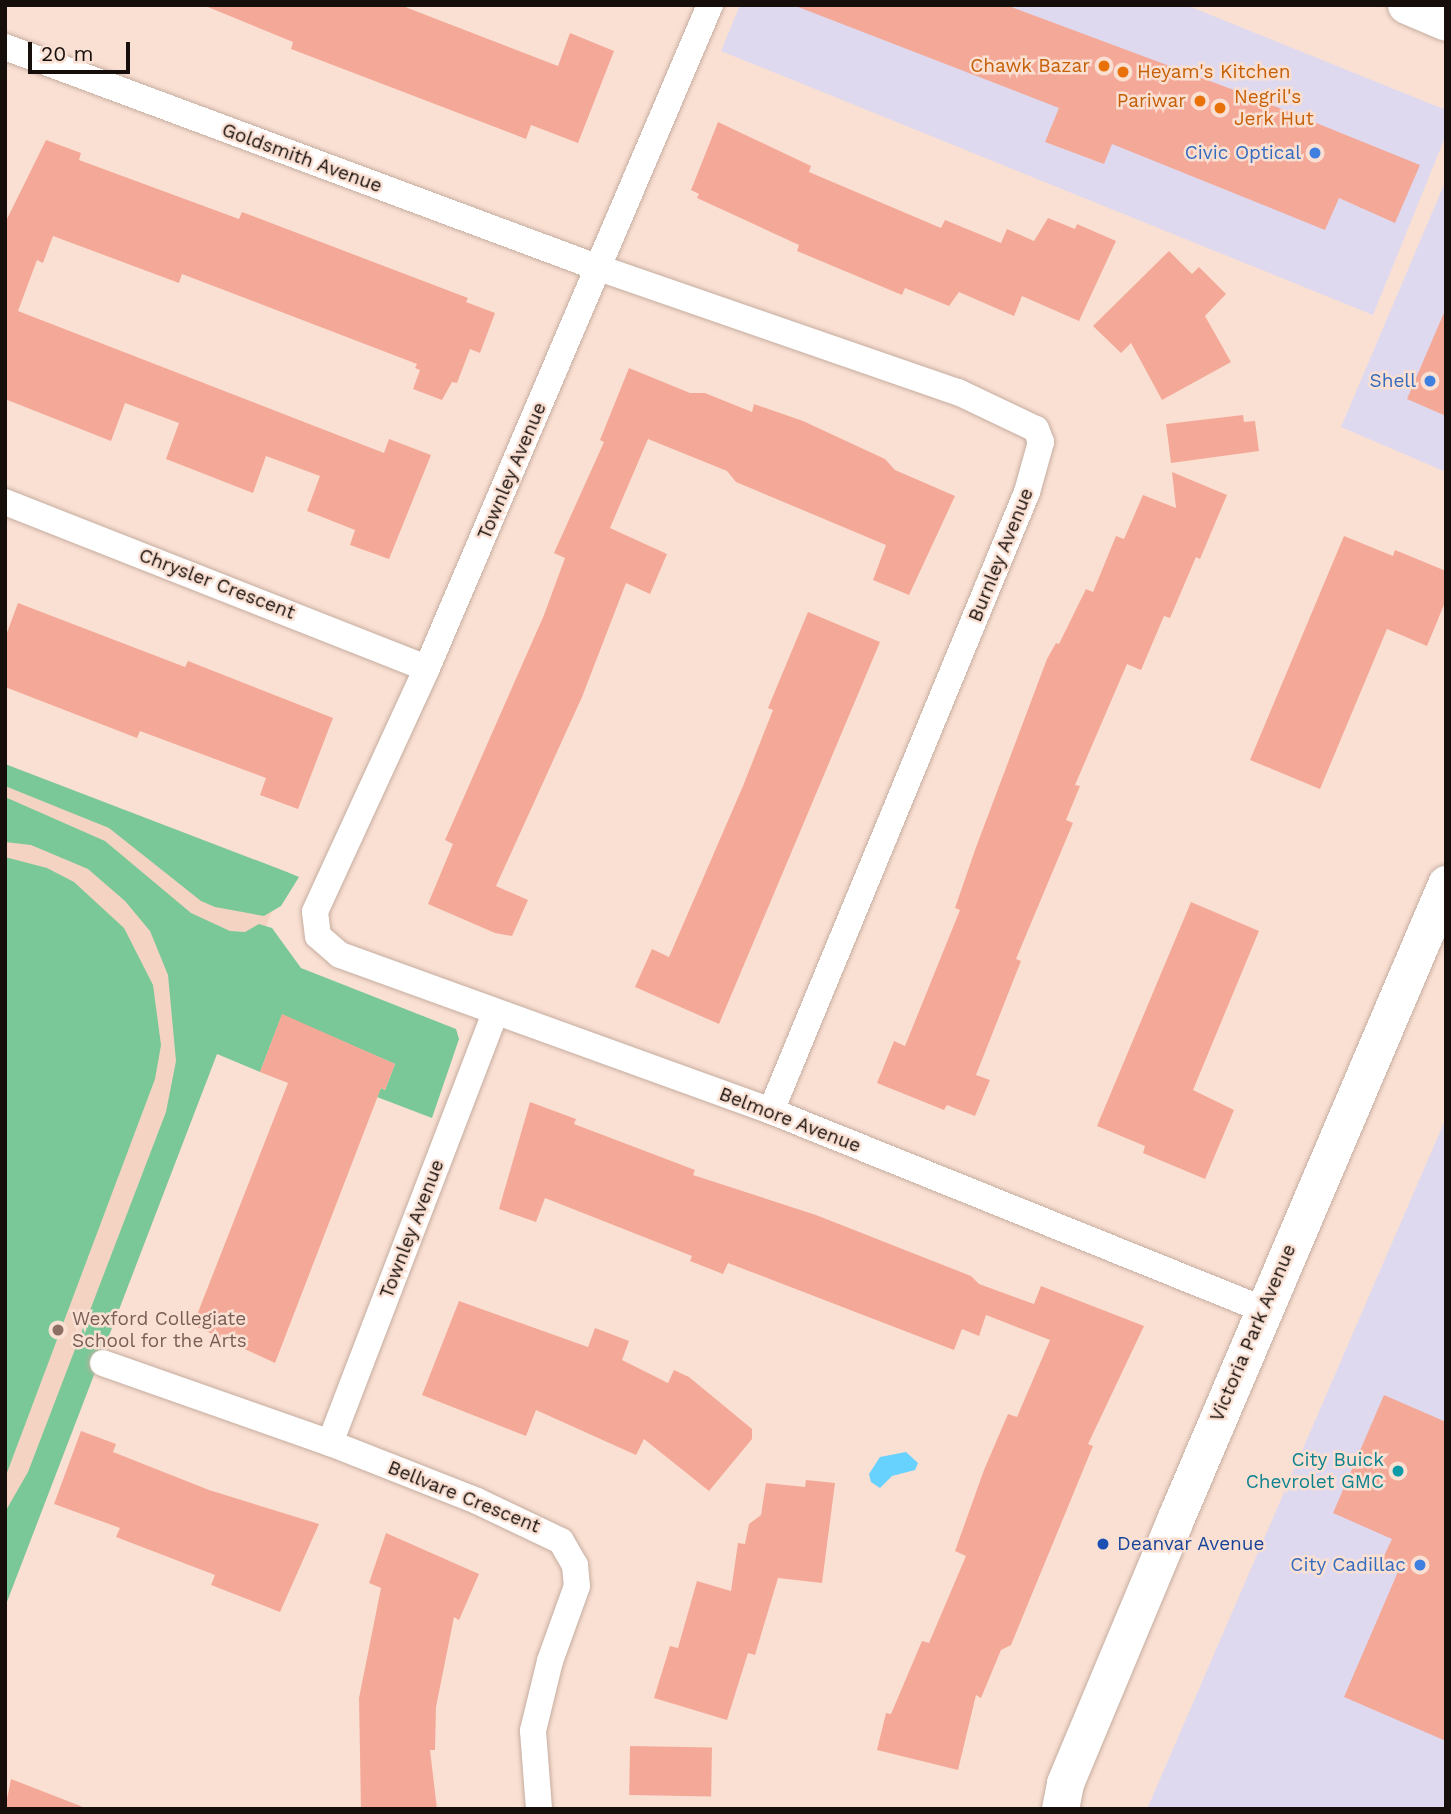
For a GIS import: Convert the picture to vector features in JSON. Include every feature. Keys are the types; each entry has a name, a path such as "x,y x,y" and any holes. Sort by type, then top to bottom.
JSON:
{"main road":[{"path":"1406,5 1446,22"},
{"name":"Victoria Park Avenue","path":"1058,1800 1262,1309 1446,884"}],"street":[{"name":"Townley Avenue","path":"318,936 316,912 428,668 710,5"},
{"name":"Goldsmith Avenue","path":"5,47 599,268"},
{"name":"Burnley Avenue","path":"599,268 958,392 1026,422 1037,429 1041,442 1022,504 771,1111"},
{"name":"Chrysler Crescent","path":"5,502 428,668"},
{"name":"Belmore Avenue","path":"318,936 340,956 494,1015 771,1111 1262,1309"},
{"name":"Townley Avenue","path":"330,1443 494,1015"},
{"name":"Bellvare Crescent","path":"103,1363 330,1443 549,1532 569,1555 577,1586 550,1661 533,1731 539,1809"}],"shaded area":[{"path":"740,5 1186,5 1446,110 1446,135 1373,315 721,51"},
{"path":"1446,180 1446,472 1341,427"},
{"name":"Wexford Collegiate School for the Arts","path":"5,764 287,872 5,1607"},
{"path":"1446,1118 1446,1809 1147,1809"}],"green space":[{"path":"5,764 299,877 281,906 264,916 215,907 201,901 109,828 5,786"},
{"path":"5,797 105,841 191,913 230,931 245,932 259,924 272,928 301,968 456,1029 459,1039 432,1118 377,1097 381,1088 385,1090 395,1064 282,1015 260,1072 217,1054 5,1607 5,1512 28,1472 166,1112 176,1061 168,975 150,931 125,901 88,869 31,845 5,842"},
{"path":"5,857 47,868 74,882 124,928 153,985 161,1045 155,1079 5,1478"}],"water":[{"path":"906,1452 918,1463 915,1470 892,1476 880,1488 871,1482 869,1474 880,1457"}],"building":[{"path":"203,5 400,5 558,66 570,33 614,51 578,143 531,125 526,139 291,49 293,42"},
{"path":"793,5 1006,5 1242,93 1420,165 1395,223 1339,198 1325,230 1112,144 1104,164 1045,142 1059,108"},
{"path":"718,122 811,166 809,172 941,228 945,220 1001,243 1007,229 1034,241 1048,218 1075,229 1077,224 1116,241 1079,321 1022,296 1014,316 959,292 949,306 905,288 902,295 797,251 799,245 697,198 699,194 691,190"},
{"path":"46,140 81,153 79,160 239,219 242,212 468,298 466,302 495,313 480,353 470,349 457,383 452,382 442,400 413,389 420,370 415,368 417,364 182,274 179,283 53,236 43,263 37,260 18,311 384,453 389,439 431,455 389,559 350,545 355,530 307,511 320,476 266,456 253,493 166,459 179,423 125,403 111,441 5,399 5,223"},
{"path":"1169,251 1192,274 1199,267 1226,294 1205,316 1231,362 1162,400 1131,343 1121,353 1093,326"},
{"name":"Shell","path":"1446,308 1446,416 1407,399"},
{"path":"629,368 690,393 705,393 752,412 754,404 803,421 885,459 895,470 955,496 909,595 873,580 886,545 736,482 727,471 648,439 610,528 667,554 650,594 626,583 582,697 496,886 528,900 512,936 495,933 428,904 453,844 445,840 544,615 565,558 554,553 604,442 600,440"},
{"path":"1243,415 1244,422 1255,421 1259,451 1171,463 1166,424"},
{"path":"1172,472 1227,495 1200,559 1196,557 1170,618 1164,616 1141,670 1127,664 1075,785 1080,786 1066,820 1073,823 1016,959 1021,961 976,1075 990,1080 975,1116 947,1105 944,1110 877,1083 894,1041 905,1046 960,910 955,908 975,850 1047,659 1056,643 1059,644 1086,589 1093,592 1116,536 1124,539 1143,495 1176,508"},
{"path":"1344,536 1393,556 1395,550 1446,571 1446,600 1427,646 1387,629 1320,789 1250,760"},
{"path":"18,603 185,667 188,661 333,718 298,809 260,795 266,778 140,731 137,738 5,687 5,638"},
{"path":"808,612 880,642 719,1024 635,987 652,949 669,957 743,786 773,710 768,708"},
{"path":"1191,902 1259,931 1193,1090 1234,1110 1205,1179 1143,1153 1145,1146 1097,1126"},
{"path":"282,1014 395,1064 385,1090 381,1088 275,1363 193,1325 288,1083 260,1072"},
{"path":"530,1102 576,1119 574,1124 695,1170 693,1175 816,1215 971,1276 979,1284 1034,1304 1041,1286 1144,1326 1088,1444 1093,1446 1011,1645 1001,1650 981,1698 976,1695 958,1770 877,1750 886,1713 891,1714 922,1641 929,1643 966,1556 955,1551 984,1470 1008,1414 1017,1417 1050,1340 986,1315 979,1336 962,1329 954,1350 728,1263 723,1274 690,1261 692,1256 545,1198 536,1222 499,1209"},
{"path":"459,1301 588,1347 595,1328 629,1341 622,1360 668,1383 674,1370 689,1377 752,1429 752,1439 709,1491 644,1439 636,1455 536,1410 526,1436 422,1395"},
{"name":"City Cadillac","path":"1384,1395 1446,1422 1446,1741 1344,1697 1400,1567 1382,1560 1392,1539 1333,1513"},
{"path":"81,1431 116,1444 113,1452 209,1490 319,1524 280,1612 211,1585 215,1575 116,1537 120,1528 54,1504"},
{"path":"806,1480 835,1483 822,1583 778,1578 755,1655 748,1653 727,1720 654,1698 670,1646 678,1648 697,1581 731,1591 738,1543 745,1544 749,1524 761,1515 766,1483 805,1487"},
{"path":"386,1533 479,1574 459,1620 454,1617 436,1707 435,1750 430,1750 437,1809 361,1809 359,1698 381,1588 369,1583"},
{"path":"630,1746 712,1747 711,1796 629,1795"},
{"path":"11,1779 83,1807 83,1809 5,1809"}],"place":[{"name":"Chawk Bazar","path":"1104,66"},
{"name":"Heyam's Kitchen","path":"1123,72"},
{"name":"Pariwar","path":"1200,101"},
{"name":"Negril's Jerk Hut","path":"1220,108"},
{"name":"Civic Optical","path":"1315,153"},
{"name":"Shell","path":"1430,381"},
{"name":"Wexford Collegiate School for the Arts","path":"58,1330"},
{"name":"City Buick Chevrolet GMC","path":"1398,1471"},
{"name":"Deanvar Avenue","path":"1103,1544"},
{"name":"City Cadillac","path":"1420,1565"}]}
